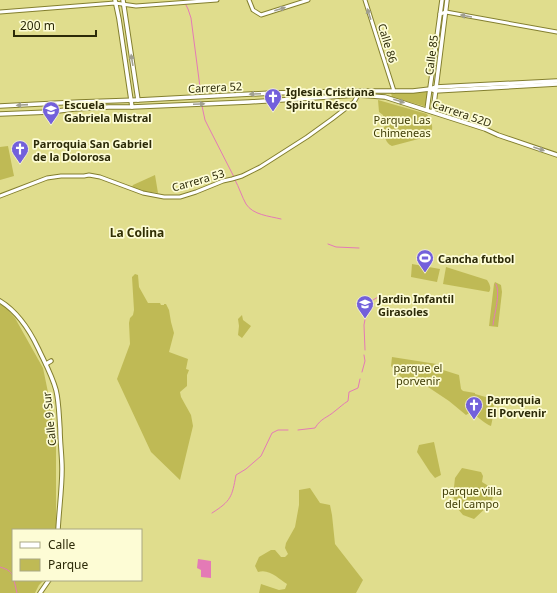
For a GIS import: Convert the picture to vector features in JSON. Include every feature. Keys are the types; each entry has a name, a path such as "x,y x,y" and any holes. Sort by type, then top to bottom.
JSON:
{"main road":[{"name":"Calle 85","path":"427,110 442,6 441,0"},
{"name":"Calle 85","path":"433,112 448,0"},
{"path":"115,1 132,107"},
{"path":"123,1 138,100"},
{"path":"442,6 446,12"},
{"name":"Carrera 52","path":"435,89 557,81"},
{"name":"Carrera 52","path":"0,106 131,101 272,93 394,91 557,84"},
{"name":"Carrera 52","path":"0,114 50,112 109,107 249,102 358,95"},
{"name":"Carrera 52D","path":"358,95 385,97 557,155"},
{"name":"Calle 9 Sur","path":"0,301 15,312 28,330 46,364 56,391 62,467 58,529"},
{"path":"46,364 51,361"},
{"path":"40,593 48,581"}],"street":[{"path":"0,12 115,1 123,1 136,6 217,0"},
{"path":"249,0 253,10 260,15 308,0"},
{"name":"Calle 86","path":"365,0 394,91"},
{"path":"440,14 446,12 557,32"},
{"name":"Carrera 53","path":"0,196 47,178 92,175 143,193 170,198 180,197 223,181 234,179 260,167 307,137 354,102 358,95"}],"green space":[{"name":"Parque Las Chimeneas","path":"429,92 427,107 392,97 391,93"},
{"name":"Parque Las Chimeneas","path":"378,100 427,114 432,126 431,132 426,137 392,146 390,145 385,137 383,129 385,126 383,115 379,112"},
{"path":"8,146 14,176 0,180 0,147"},
{"path":"155,175 158,193 137,190 132,187 133,185"},
{"name":"Cancha futbol","path":"412,264 440,269 437,282 411,277"},
{"path":"446,267 487,280 490,287 489,292 443,284"},
{"path":"135,274 138,275 139,287 148,303 160,303 161,305 166,304 169,310 174,333 169,352 188,359 186,369 189,370 187,375 187,386 180,392 181,397 191,415 193,426 180,480 151,452 117,379 130,344 129,323 134,310 132,277"},
{"path":"495,282 501,285 502,292 498,327 489,326"},
{"path":"0,304 15,318 43,368 50,402 56,447 56,529 12,529 12,581 43,581 35,593 0,593"},
{"path":"242,315 243,320 251,326 242,338 238,335 238,319"},
{"name":"parque el porvenir","path":"392,357 443,365 443,370 459,375 461,389 463,391 493,399 494,412 491,426 471,412 466,415 428,387 412,385 401,377 391,366"},
{"path":"434,442 441,475 435,478 417,452 419,445"},
{"name":"parque villa del campo","path":"462,468 481,472 483,476 482,482 495,490 491,503 474,519 463,515 458,509 453,496 455,478"},
{"path":"310,488 320,503 330,505 335,544 363,580 356,593 259,593 261,584 279,590 285,589 287,584 266,571 258,572 255,566 259,557 271,550 275,550 281,557 285,557 288,554 285,548 286,543 295,527 299,505 299,490"}],"shaded area":[{"path":"198,559 211,561 211,578 201,577 201,570 197,568"}],"waterway":[{"path":"185,3 191,18 201,95"},
{"path":"202,106 205,120 234,177"},
{"path":"235,180 249,208 257,213 281,219"},
{"path":"328,244 336,247 359,248"},
{"path":"493,325 498,298 496,284"},
{"path":"365,350 364,325 368,303 378,297"},
{"path":"362,372 365,361 364,355"},
{"path":"298,430 315,428 322,420 348,401 349,392 358,388 360,379"},
{"path":"212,513 227,502 232,494 236,475 246,469 261,456 272,433 278,430 288,430"},
{"path":"0,567 6,569 12,574"},
{"path":"14,581 17,593"}],"place":[{"name":"Iglesia Cristiana Spiritu Résco","path":"273,112"},
{"name":"Escuela Gabriela Mistral","path":"51,125"},
{"name":"Parroquia San Gabriel de la Dolorosa","path":"20,164"},
{"name":"Cancha futbol","path":"425,273"},
{"name":"Jardin Infantil Girasoles","path":"365,319"},
{"name":"Parroquia El Porvenir","path":"474,420"}],"district":[{"name":"La Colina","path":"137,232"}]}
